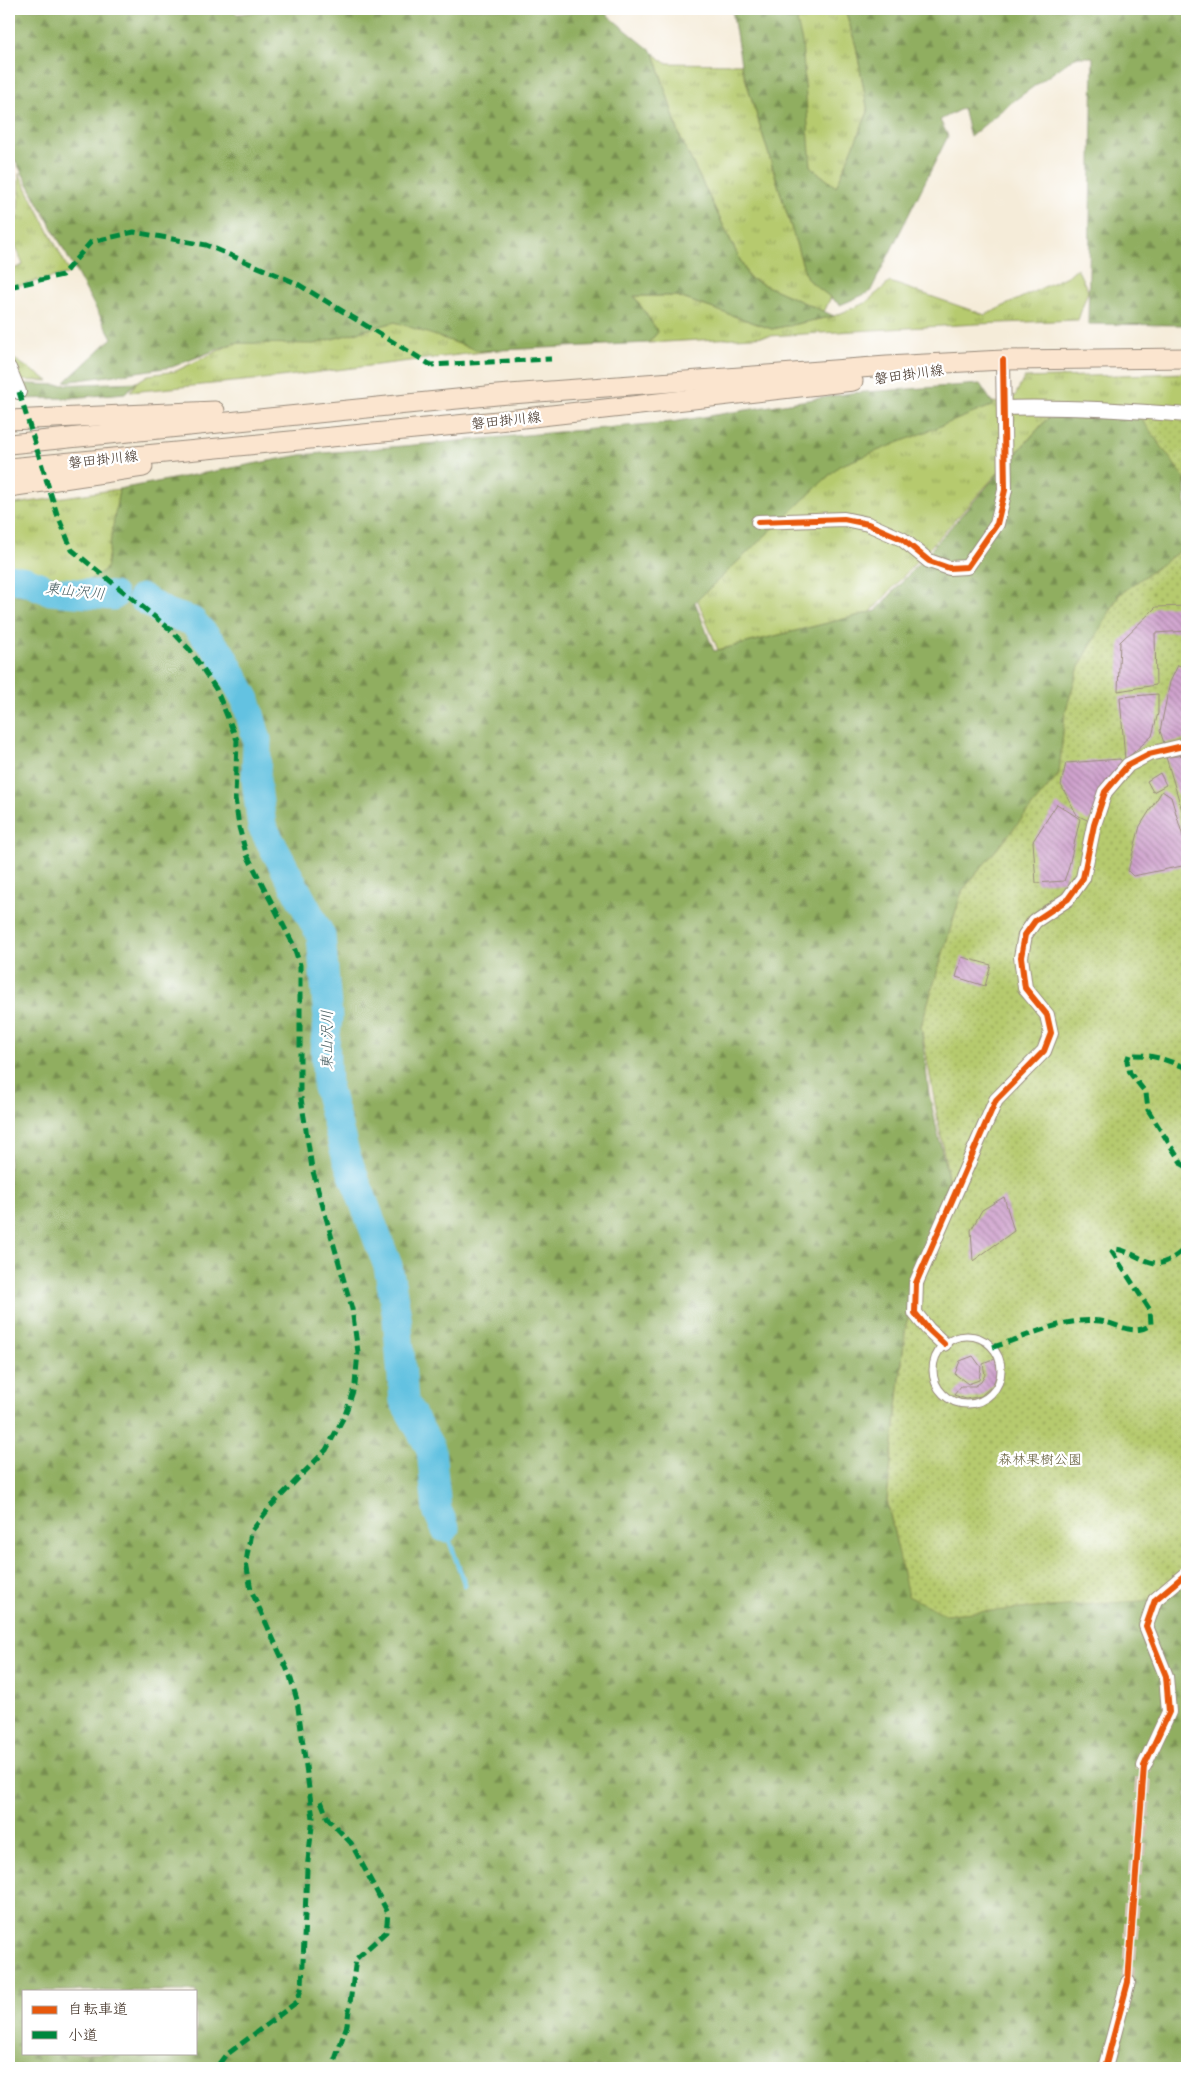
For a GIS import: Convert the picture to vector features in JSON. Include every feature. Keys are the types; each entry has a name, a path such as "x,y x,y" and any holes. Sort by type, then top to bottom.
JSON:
{"main road":[{"name":"磐田掛川線","path":"9,444 497,395 877,367 1002,360 1187,358"},
{"name":"磐田掛川線","path":"9,468 498,421 889,377 1002,360"},
{"path":"9,420 142,416 399,395 497,395"},
{"path":"9,487 179,462 294,440"}],"street":[{"path":"758,522 821,518 852,520 868,524 902,539 929,561 948,568 967,567 998,524 1005,490 1002,360"},
{"path":"9,368 19,392"},
{"path":"1004,408 1105,408 1187,415"},
{"path":"944,1344 915,1313 916,1283 996,1100 1044,1052 1050,1033 1047,1015 1025,988 1022,957 1025,935 1034,921 1068,899 1083,878 1094,825 1106,792 1111,785 1128,766 1149,754 1187,745"},
{"path":"1144,1766 1169,1712 1166,1676 1146,1626 1156,1600 1187,1573"},
{"path":"1105,2068 1128,1982"}],"lane":[{"path":"969,1336 982,1339 993,1347 999,1359 1001,1372 997,1385 989,1395 977,1402 964,1404 951,1400 941,1392 934,1380 932,1367 936,1354 944,1344 956,1337 969,1336"}],"green space":[{"path":"9,9 231,9 237,14 284,9 600,9 654,53 680,137 749,278 834,316 772,329 676,296 634,296 658,332 648,343 480,351 395,322 314,344 234,343 172,367 65,382 112,338 15,160 9,157"},
{"path":"732,9 794,9 802,42 811,167 836,187 868,112 856,46 845,9 1187,9 1187,325 1088,324 1093,57 1075,57 1008,105 970,137 963,108 940,120 948,136 870,292 840,305 807,279 741,64"},
{"path":"794,9 845,9 856,46 868,112 837,188 811,167"},
{"path":"654,53 665,63 741,64 807,279 831,297 824,312 749,278 680,137"},
{"path":"19,173 70,273 9,288 9,271 23,265 16,246 9,247 9,219 18,217"},
{"path":"1077,268 1088,291 1078,320 648,343 658,332 634,296 676,296 772,329 834,316 865,303 890,282 985,315 1069,275"},
{"path":"395,322 491,351 263,379 130,392 137,382 148,375 176,371 234,343 330,339"},
{"path":"9,356 49,381 9,380"},
{"path":"1187,373 1187,456 1155,418 1049,409 1048,418 870,613 718,650 697,599 839,466 992,402 1003,403 1003,398 1015,396 1024,378"},
{"path":"137,382 125,393 70,398 9,399 9,383 56,385"},
{"path":"980,384 994,405 839,466 695,602 714,651 876,611 1048,418 1151,417 1185,479 1187,546 1119,595 1079,667 1065,713 1059,774 962,891 921,1026 929,1094 949,1182 906,1325 887,1500 897,1546 1187,1567 1187,2068 9,2068 9,586 61,598 106,569 119,489 301,455 672,422 851,393"},
{"path":"1135,410 1187,415 1187,486 1185,479"},
{"path":"119,489 111,571 65,595 9,587 9,505"},
{"name":"森林果樹公園","path":"1187,546 1187,1567 1155,1600 945,1614 908,1596 887,1500 906,1325 949,1182 921,1026 962,891 1059,774 1065,713 1079,667 1119,595"}],"building":[{"path":"9,170 14,185 9,187"},
{"path":"11,196 12,215 9,215 9,197"},
{"path":"1187,606 1187,631 1155,633 1156,685 1118,691 1120,642 1156,607"},
{"path":"1178,665 1187,668 1187,739 1164,743 1160,731 1170,682"},
{"path":"1158,694 1158,713 1152,736 1125,760 1120,697"},
{"path":"1187,755 1187,827 1166,757"},
{"path":"1120,759 1123,763 1089,821 1077,815 1061,785 1066,763"},
{"path":"1160,773 1166,785 1153,792 1147,781"},
{"path":"1162,791 1171,797 1187,850 1187,865 1133,876 1128,871 1140,826"},
{"path":"1057,804 1080,819 1068,870 1064,881 1036,883 1033,841"},
{"path":"962,957 991,965 985,986 956,977"},
{"path":"1004,1197 1014,1231 973,1261 971,1230 982,1210"},
{"path":"973,1356 981,1367 979,1380 968,1384 955,1374 960,1361"},
{"path":"995,1359 998,1371 993,1385 981,1396 966,1399 954,1395 961,1386 975,1386 981,1382 985,1375 983,1364"}],"waterway":[{"name":"東山沢川","path":"9,578 26,581 51,591 113,596"},
{"name":"東山沢川","path":"142,598 166,613 192,621 221,654 246,700 257,740 256,780 262,826 321,936 328,1018 325,1042 327,1087 346,1156 388,1266 397,1317 404,1401 431,1449 437,1510 445,1528"},
{"path":"445,1528 465,1585"}],"tunnel":[{"path":"1128,1982 1144,1766"}],"marked path":[{"path":"9,287 62,275 91,242 134,232 206,245 296,283 431,365 551,359"},
{"path":"19,392 57,514 72,550 171,630 190,650 216,689 237,740 235,798 239,827 246,853 293,944 300,965 300,1092 312,1168 352,1309 358,1352 355,1385 345,1415 326,1450 270,1507 251,1532 246,1562 251,1590 290,1676 297,1700 313,1818 307,1869 302,1986 297,2002 225,2056 216,2068"},
{"path":"1187,1068 1145,1055 1129,1055 1127,1061 1130,1073 1146,1093 1148,1110 1182,1164 1187,1167"},
{"path":"993,1347 1072,1322 1100,1321 1132,1330 1145,1328 1151,1324 1150,1310 1112,1252 1114,1249 1121,1250 1154,1263 1161,1263 1172,1258 1187,1247"},
{"path":"321,1801 328,1819 351,1843 388,1913 386,1932 356,1959 347,2025 332,2068"}],"cycle path":[{"path":"758,522 844,519 868,524 902,539 929,561 949,568 967,567 997,524 1005,490 1003,360"},
{"path":"944,1344 915,1313 916,1283 996,1100 1044,1051 1051,1033 1047,1015 1025,988 1021,957 1025,935 1035,921 1068,899 1083,878 1094,825 1105,792 1128,765 1149,754 1187,745"},
{"path":"1105,2068 1128,1982 1144,1766 1169,1712 1166,1676 1146,1626 1155,1600 1187,1573"}]}
